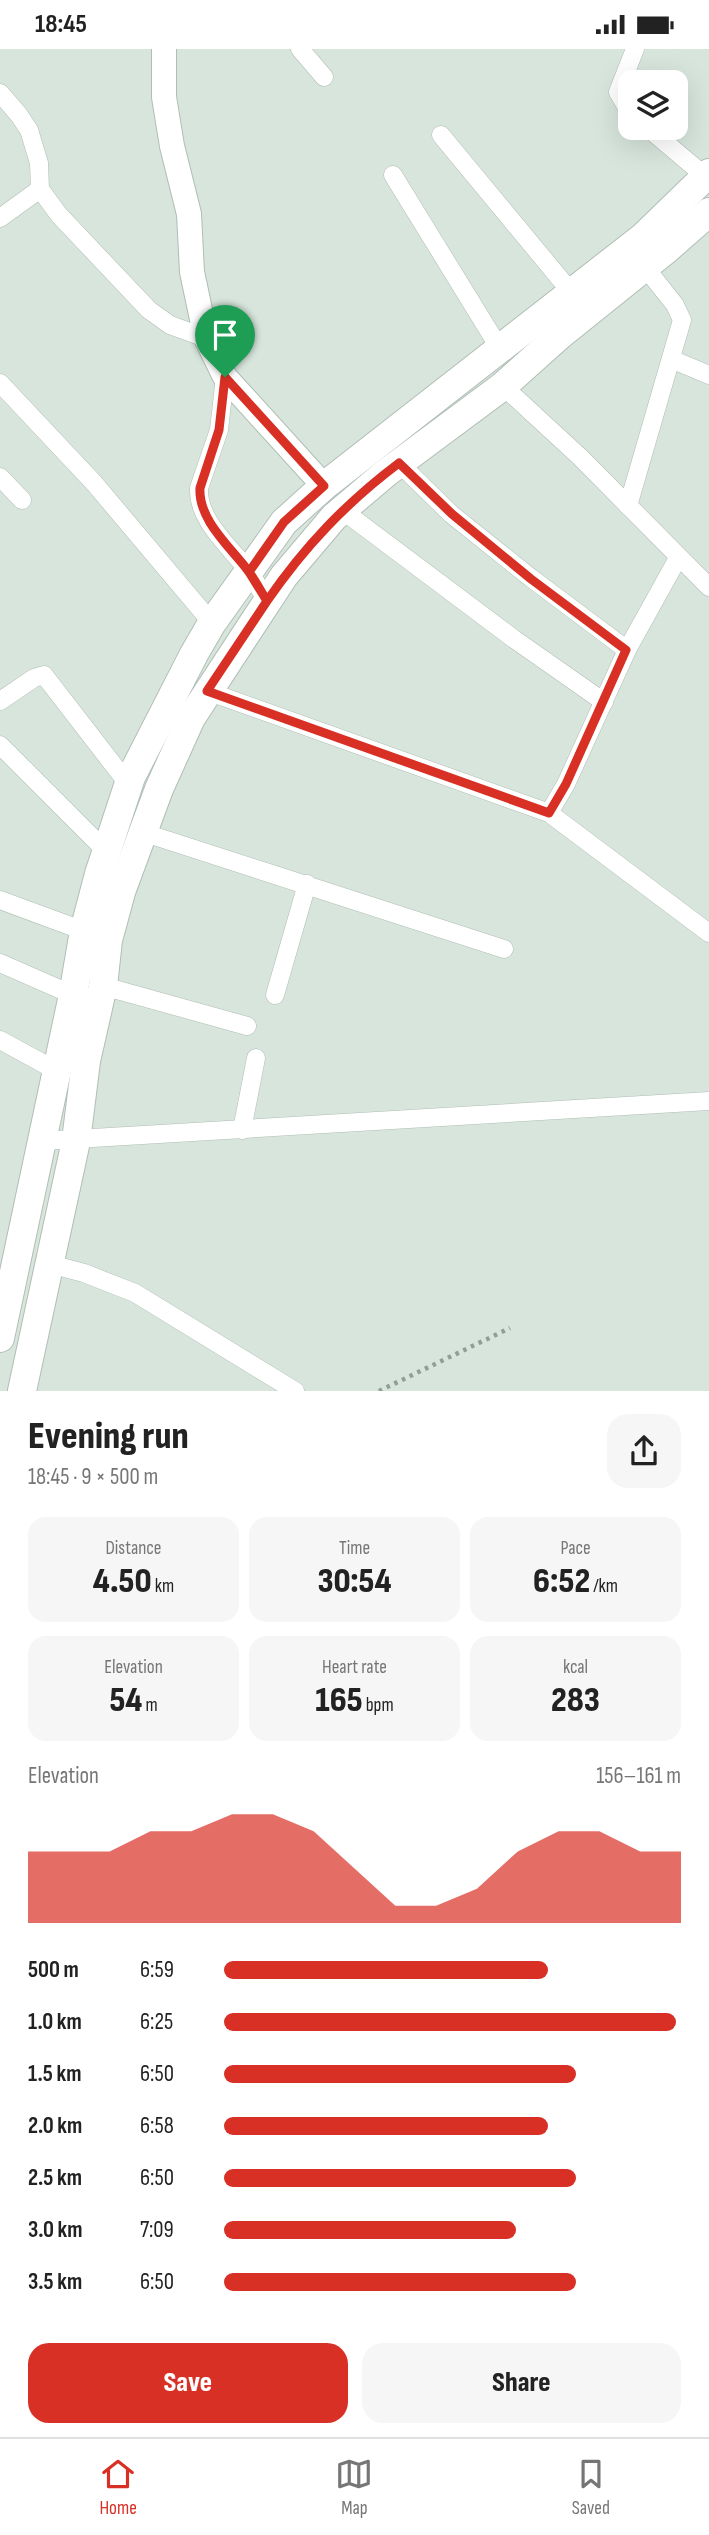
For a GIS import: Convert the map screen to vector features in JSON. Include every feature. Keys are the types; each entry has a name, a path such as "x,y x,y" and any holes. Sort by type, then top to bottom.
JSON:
{"main road":[{"path":"0,1338 10,1248 42,1141 84,931 107,852 129,785 187,666 212,623 284,522 324,486 643,237 707,175"},
{"path":"22,1391 76,1141 86,1061 103,986 108,940 118,904 177,745 207,691 284,576 342,510 399,463 503,387 560,335 709,212"}],"street":[{"path":"164,49 164,97 172,146 189,214 192,272 206,338 225,377 324,486"},
{"path":"300,49 324,77"},
{"path":"627,70 635,49"},
{"path":"0,93 19,115 32,138 39,163 40,189 59,215 149,310 170,325 206,338"},
{"path":"442,135 571,292"},
{"path":"663,140 707,175"},
{"path":"393,176 500,349"},
{"path":"0,218 40,189"},
{"path":"628,506 682,320 680,312 645,267"},
{"path":"671,359 709,375"},
{"path":"225,377 219,430 199,496 206,516 249,572 267,601"},
{"path":"0,383 94,483 212,623"},
{"path":"503,387 580,457 709,587"},
{"path":"399,463 452,514 531,579 626,650"},
{"path":"0,477 22,501"},
{"path":"342,510 494,624 604,702"},
{"path":"549,813 566,784 626,650 678,558"},
{"path":"0,701 34,678 44,675 129,785"},
{"path":"207,691 549,813 709,933"},
{"path":"0,745 107,852"},
{"path":"145,833 504,950"},
{"path":"275,995 307,884"},
{"path":"0,900 84,931"},
{"path":"0,963 73,995"},
{"path":"103,986 247,1026"},
{"path":"0,1040 57,1071"},
{"path":"242,1130 256,1058"},
{"path":"42,1141 709,1101"},
{"path":"50,1264 84,1273 135,1293 295,1391"}],"path":[{"path":"379,1391 510,1328"}],"route":[{"path":"225,377 219,430 199,496 206,516 249,572 267,601 207,691 549,813 566,784 626,650 531,579 452,514 399,463 334,517 284,576 267,601 249,572 284,522 324,486 225,377"}]}
